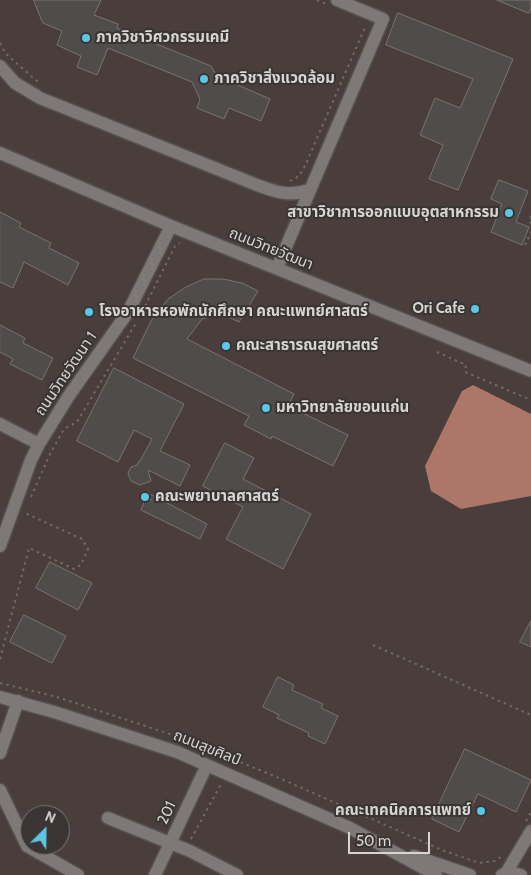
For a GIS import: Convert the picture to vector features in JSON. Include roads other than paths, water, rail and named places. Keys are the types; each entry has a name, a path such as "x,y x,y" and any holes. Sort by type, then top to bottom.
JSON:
{"street":[{"path":"277,268 383,19 335,4"},
{"path":"0,66 15,83 40,98 73,112 257,185 279,192 297,194 309,190"},
{"name":"ถนนวิทยวัฒนา","path":"0,153 171,226 531,371"},
{"name":"ถนนวิทยวัฒนา 1","path":"0,546 24,478 39,444 68,397 128,312 171,226"},
{"path":"0,424 39,444"},
{"name":"ถนนสุขศิลป์","path":"0,697 177,752 350,828 394,851"},
{"path":"0,754 18,702"},
{"name":"201","path":"155,875 207,764"},
{"path":"0,790 27,846 78,875"},
{"path":"108,818 186,849 237,875"},
{"path":"521,875 504,874 526,829"},
{"path":"394,851 436,875"},
{"path":"394,851 437,863 470,875"}],"place":[{"name":"ภาควิชาวิศวกรรมเคมี","path":"86,38"},
{"name":"ภาควิชาสิ่งแวดล้อม","path":"204,79"},
{"name":"สาขาวิชาการออกแบบอุตสาหกรรม","path":"509,213"},
{"name":"Ori Cafe","path":"475,309"},
{"name":"โรงอาหารหอพักนักศึกษา คณะแพทย์ศาสตร์","path":"89,312"},
{"name":"คณะสาธารณสุขศาสตร์","path":"226,346"},
{"name":"มหาวิทยาลัยขอนแก่น","path":"266,408"},
{"name":"คณะพยาบาลศาสตร์","path":"145,497"},
{"name":"คณะเทคนิคการแพทย์","path":"481,811"}]}
